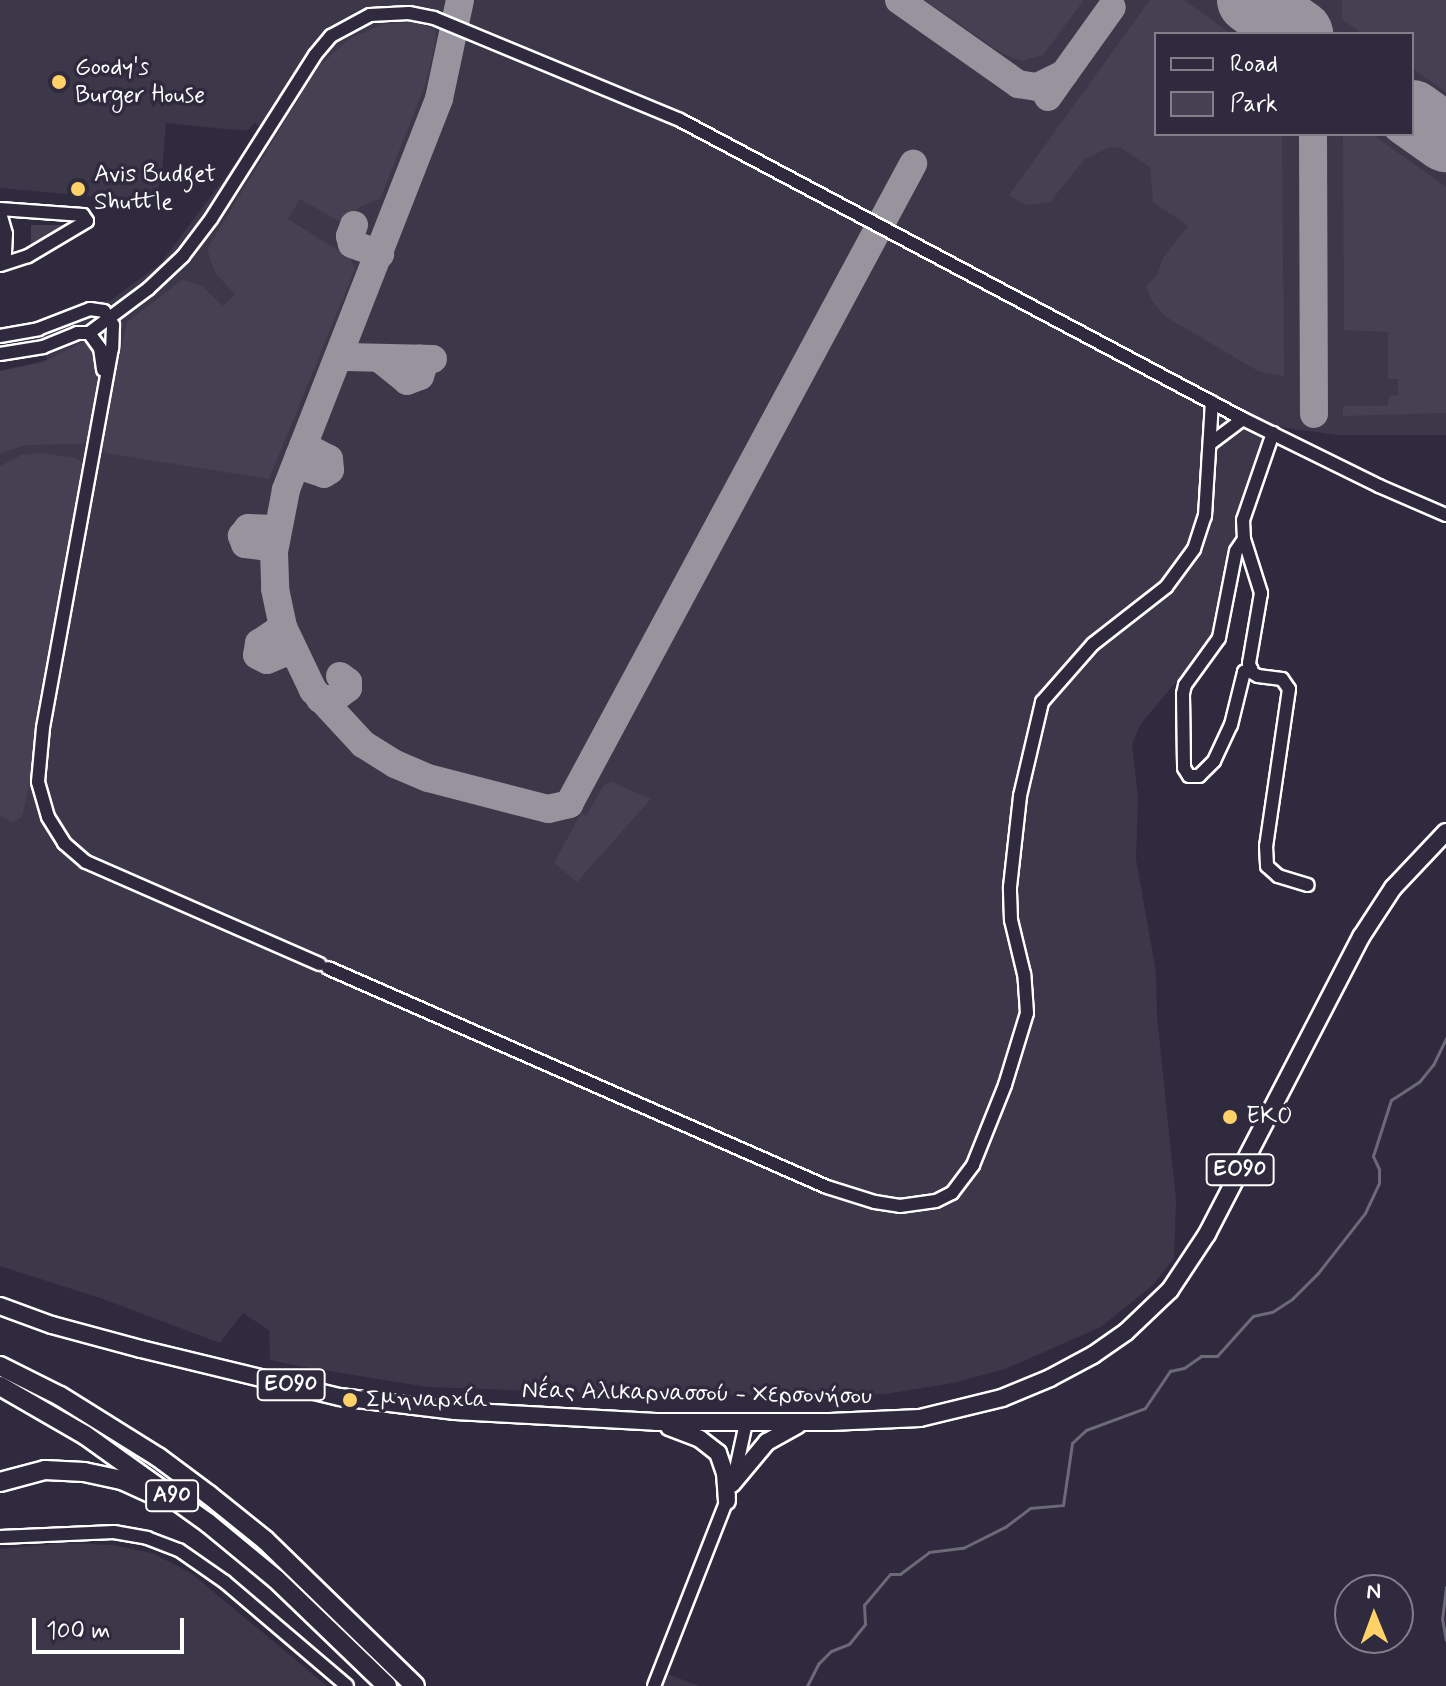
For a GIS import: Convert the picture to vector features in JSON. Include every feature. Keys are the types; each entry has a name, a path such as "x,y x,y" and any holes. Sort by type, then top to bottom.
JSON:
{"highway":[{"path":"0,1354 60,1396"},
{"name":"Α90","path":"0,1366 60,1396 158,1457 243,1522 415,1686"},
{"name":"Α90","path":"0,1386 85,1435 208,1523 328,1627 387,1686"},
{"path":"0,1482 45,1470 84,1472 122,1480 179,1511 328,1627"}],"main road":[{"name":"Νέας Αλικαρνασσού - Χερσονήσου","path":"0,1306 52,1325 141,1349 340,1397 480,1413 656,1422 802,1423 920,1418 975,1407 1050,1378 1126,1332 1170,1290 1196,1251 1361,937 1402,878 1446,832"},
{"path":"656,1422 700,1439 718,1453 725,1473 727,1501"},
{"path":"732,1484 767,1442 802,1423"}],"street":[{"path":"110,316 97,308 90,309 38,329 3,335 5,354 43,347 77,333 89,333 148,289 183,256 331,36 370,15 409,13 434,18 680,120 1243,419 1379,486 1446,515"},
{"path":"0,211 83,215 87,221 28,256 0,263 5,254 6,234 0,211"},
{"path":"110,316 112,348 41,736 38,782 44,809 59,836 86,862 827,1187 875,1202 900,1206 936,1201 952,1193 973,1165 1005,1085 1027,1013 1024,974 1011,920 1010,887 1020,796 1042,702 1093,644 1154,598 1186,563 1201,533 1205,516 1212,402"},
{"path":"89,333 100,348 104,391"},
{"path":"1211,443 1243,419"},
{"path":"1251,669 1261,593 1244,539 1243,520 1273,433"},
{"path":"1244,539 1236,551 1219,638 1185,685 1184,768 1189,776 1199,776 1214,761 1231,725 1244,672 1251,669"},
{"path":"1251,669 1258,676 1282,679 1289,689 1266,846 1267,866 1278,876 1308,885"},
{"path":"654,1686 727,1501 746,1423"},
{"path":"0,1537 100,1531 147,1538 171,1546 225,1582 347,1686"}],"shaded area":[{"path":"0,0 1446,0 1446,435 1337,435 1266,425 1264,440 1237,520 1216,634 1140,725 1132,745 1138,797 1136,859 1156,972 1157,1016 1176,1200 1174,1258 1153,1285 1101,1327 1005,1369 953,1383 886,1394 672,1396 427,1387 298,1366 270,1360 269,1330 243,1313 220,1343 103,1299 0,1266 0,371 47,360 37,325 88,301 110,301 161,263 262,128 254,123 248,130 236,130 166,123 158,188 151,189 151,197 133,195 132,200 0,188"},
{"path":"64,1543 113,1545 152,1553 191,1573 327,1686 0,1686 0,1549"},
{"path":"665,1673 699,1686 660,1686"}],"green space":[{"path":"925,0 1084,0 1043,55 1021,61 1003,54"},
{"path":"1150,0 1184,0 1228,32 1154,32 1154,136 1282,136 1284,376 1258,371 1166,317 1152,301 1146,286 1157,275 1163,258 1188,226 1153,202 1150,167 1121,148 1110,147 1085,159 1050,202 1025,205 1009,195"},
{"path":"1342,0 1446,0 1446,92 1414,69 1414,32 1360,32 1342,19"},
{"path":"417,22 436,30 434,49 426,83 380,199 361,206 342,223 300,199 288,219 350,258 355,269 269,479 106,453 100,446 127,322 182,280 202,286 223,306 235,294 215,273 207,249 318,67 349,39 384,24"},
{"path":"1343,136 1375,136 1446,187 1446,413 1343,416 1343,406 1388,406 1389,396 1398,395 1398,379 1388,379 1388,332 1344,330"},
{"path":"31,225 65,225 67,229 31,249"},
{"path":"83,342 95,352 98,376 88,440 81,444 25,445 0,454 0,371 41,363"},
{"path":"41,453 76,458 86,466 33,767 22,817 13,822 0,816 0,466 21,455"},
{"path":"612,782 651,799 577,882 554,863 581,813 586,816 604,785"}],"waterway":[{"path":"807,1686 818,1664 831,1651 849,1644 865,1624 864,1605 890,1574 900,1574 929,1552 963,1548 1005,1527 1030,1508 1063,1505 1072,1443 1086,1430 1145,1408 1170,1371 1184,1368 1201,1356 1217,1356 1253,1316 1272,1312 1292,1299 1318,1273 1365,1213 1379,1183 1379,1169 1373,1156 1391,1100 1419,1082 1433,1065 1446,1038"},
{"path":"1446,1587 1442,1618 1446,1640"}],"taxiway":[{"path":"460,0 439,99 286,490 274,552 275,589 283,627 313,690 363,744 395,764 428,778 548,809 569,804 913,164"},
{"path":"899,0 1018,84 1037,87 1064,74 1048,97"},
{"path":"1064,74 1112,7"},
{"path":"1285,24 1293,32"},
{"path":"1313,136 1314,414"},
{"path":"354,225 350,236 352,244 380,254"},
{"path":"341,352 346,357 433,359"},
{"path":"379,358 407,381 420,376 423,367 420,359"},
{"path":"299,456 303,467 324,474 330,470 329,459 303,446"},
{"path":"274,552 269,547 245,544 242,536 248,528 277,529"},
{"path":"283,627 259,643 257,655 267,660 286,652 293,655"},
{"path":"320,699 332,700 348,688 348,682 340,676"}],"runway":[{"path":"1251,0 1296,32"},
{"path":"1414,115 1446,138"}],"place":[{"name":"Goody's Burger House","path":"59,82"},
{"name":"Avis Budget Shuttle","path":"78,189"},
{"name":"EKO","path":"1230,1117"},
{"name":"Σμηναρχία","path":"350,1400"}]}
